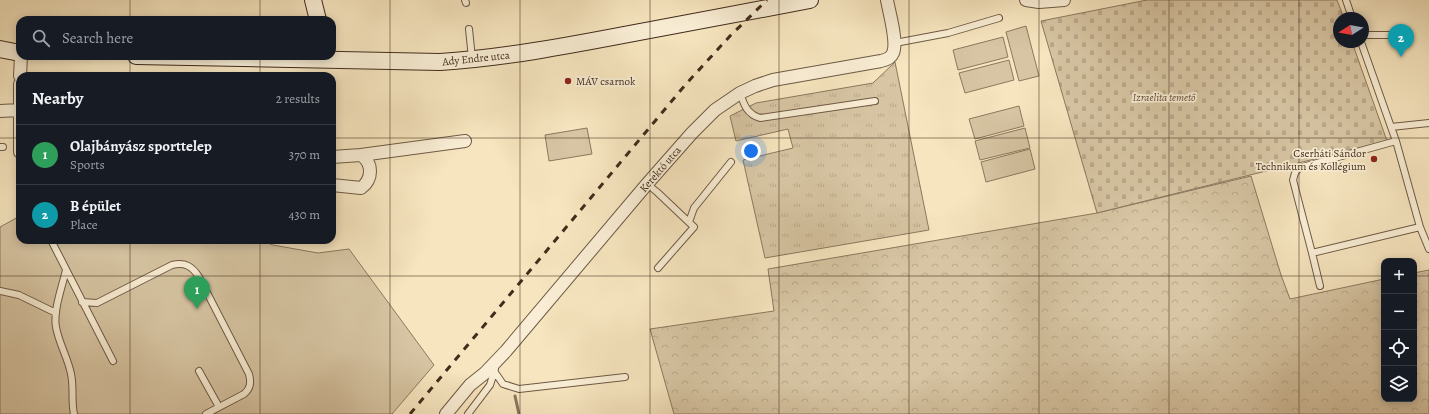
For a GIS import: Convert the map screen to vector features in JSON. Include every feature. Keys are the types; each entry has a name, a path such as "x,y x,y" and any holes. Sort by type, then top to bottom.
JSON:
{"street":[{"path":"313,0 317,16"},
{"name":"Ady Endre utca","path":"336,58 440,62 494,58 810,0"},
{"path":"887,0 895,43"},
{"path":"1026,0 1039,2 1064,0"},
{"name":"Kerektó utca","path":"446,414 470,385 496,366 647,184 706,118 715,110 740,93 773,80 881,62 890,57 893,53 895,43"},
{"path":"0,49 16,54"},
{"path":"20,60 20,72"},
{"path":"0,111 16,110"},
{"path":"336,157 361,155 465,141"},
{"path":"336,185 361,188 366,185 370,175 370,169 366,158 361,155"}],"lane":[{"path":"1346,0 1350,12"},
{"path":"895,43 948,33 998,18"},
{"path":"469,29 472,60"},
{"path":"1369,35 1406,35"},
{"path":"1363,48 1396,141 1420,227 1429,249"},
{"path":"740,93 747,110 752,115 760,118 875,101"},
{"path":"1391,127 1429,123"},
{"path":"1320,286 1293,180 1295,173 1299,168 1396,141"},
{"path":"688,222 694,208 731,162"},
{"path":"647,184 694,227 658,268"},
{"path":"1312,253 1420,227"},
{"path":"53,244 113,361"},
{"path":"82,302 92,304 97,303 172,265 186,264 191,267 199,277 246,367 250,379 248,391 206,414"},
{"path":"66,270 56,313 56,327 72,376 74,414"},
{"path":"0,290 19,295 56,313"},
{"path":"496,366 503,384 519,389 625,378"},
{"path":"468,414 490,385 496,366"},
{"path":"199,371 219,407"}],"green space":[{"name":"Izraelita temető","path":"1147,0 1337,0 1342,12 1333,12 1333,48 1354,48 1387,141 1097,213 1041,21"},
{"path":"1026,26 1039,76 1019,81 1006,32"},
{"path":"1003,37 1008,57 958,70 953,50"},
{"path":"1009,60 1014,80 965,93 959,73"},
{"path":"895,62 929,230 765,258 743,160 793,148 788,129 736,141 730,116 756,103 873,83"},
{"path":"1019,106 1024,126 975,139 969,119"},
{"path":"587,128 592,154 549,161 545,135"},
{"path":"1025,128 1030,148 980,160 975,141"},
{"path":"1030,149 1035,169 986,182 981,162"},
{"path":"1251,176 1281,275 1290,299 1381,280 1381,402 1417,402 1417,272 1429,270 1429,414 674,414 650,329 774,311 768,269 1097,213"},
{"path":"16,218 16,244 270,244 318,253 349,249 434,365 392,414 0,414 0,227"}],"waterway":[{"path":"515,396 519,414"}],"railway":[{"path":"410,414 686,84 730,36 767,0"}],"place":[{"name":"B épület","path":"1401,57"},
{"name":"MÁV csarnok","path":"568,81"},
{"name":"Cserháti Sándor Technikum és Kollégium","path":"1374,159"},
{"name":"Olajbányász sporttelep","path":"197,309"}]}
